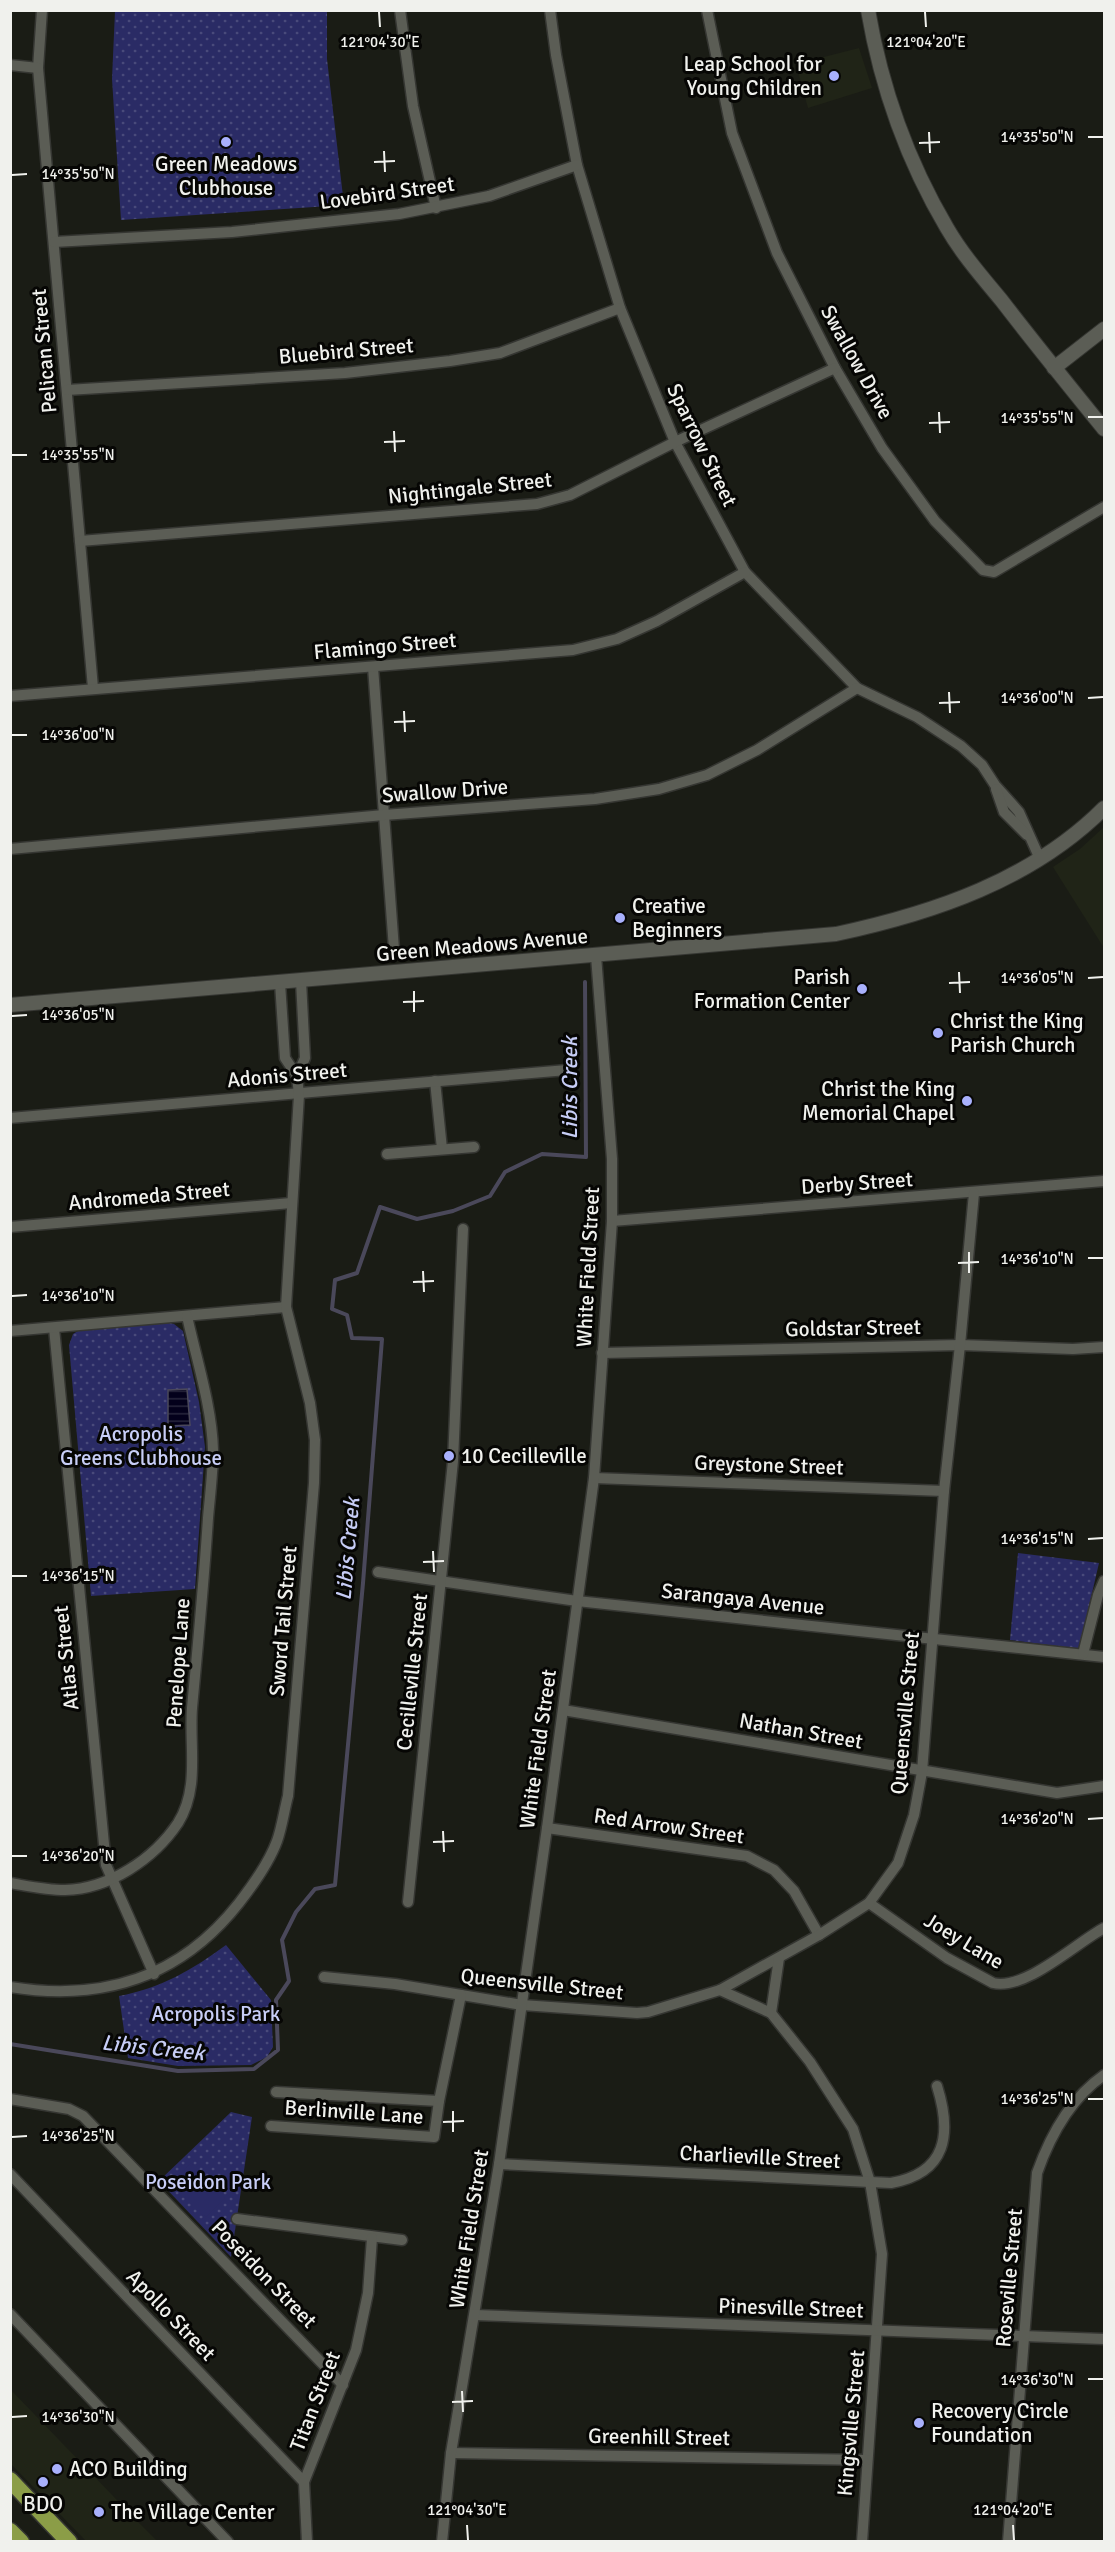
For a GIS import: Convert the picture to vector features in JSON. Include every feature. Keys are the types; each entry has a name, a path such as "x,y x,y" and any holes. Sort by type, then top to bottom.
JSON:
{"main road":[{"path":"10,2480 69,2541"},
{"path":"10,2530 21,2541"}],"street":[{"name":"Pelican Street","path":"42,10 38,68 93,688"},
{"path":"399,10 413,106 436,208"},
{"name":"Sparrow Street","path":"550,10 556,56 577,165 620,308 675,442 745,572 857,688 917,717 961,746 982,765 995,785 1004,813 1029,837 1040,859"},
{"name":"Swallow Drive","path":"707,10 732,133 777,253 835,368 882,448 928,512 983,570 989,572 999,570 1104,507"},
{"path":"868,10 884,80 900,128 921,179 948,229 1054,368 1104,429"},
{"path":"10,65 38,68"},
{"name":"Lovebird Street","path":"54,242 232,232 436,208 489,196 577,165"},
{"name":"Bluebird Street","path":"67,390 345,373 450,361 500,353 620,308"},
{"path":"1054,368 1104,329"},
{"name":"Nightingale Street","path":"80,541 537,504 570,495 675,442 835,368"},
{"name":"Flamingo Street","path":"10,696 573,650 617,639 657,621 745,572"},
{"path":"373,667 394,949"},
{"name":"Swallow Drive","path":"10,849 384,815 595,799 659,789 707,775 757,750 857,688"},
{"name":"Green Meadows Avenue","path":"10,1005 836,934 889,923 960,900 1040,859 1091,821 1104,808"},
{"name":"White Field Street","path":"442,2541 451,2453 499,2164 594,1478 612,1221 612,1159 596,956"},
{"name":"Sword Tail Street","path":"10,1987 53,1992 92,1991 154,1974 192,1950 224,1922 255,1884 277,1842 288,1796 314,1483 315,1440 310,1402 286,1307 298,1095 297,1076 305,1058 301,981"},
{"name":"Sword Tail Street","path":"280,983 285,1058 297,1076"},
{"name":"Adonis Street","path":"10,1118 298,1095 567,1070"},
{"path":"435,1081 442,1149"},
{"path":"387,1154 474,1147"},
{"name":"Derby Street","path":"612,1221 1104,1181"},
{"name":"Queensville Street","path":"324,1977 395,1984 522,2005 648,2012 720,1990 819,1935 869,1903 898,1863 914,1815 922,1772 944,1491 974,1193"},
{"name":"Andromeda Street","path":"10,1227 291,1203"},
{"name":"Cecilleville Street","path":"408,1902 441,1582 458,1374 463,1229"},
{"path":"10,1331 286,1307"},
{"name":"Penelope Lane","path":"10,1883 66,1890 112,1878 145,1859 162,1844 179,1821 189,1798 193,1771 192,1711 204,1586 213,1448 187,1316"},
{"name":"Atlas Street","path":"54,1328 105,1865 154,1974"},
{"name":"Goldstar Street","path":"603,1353 960,1345 1073,1349 1104,1347"},
{"name":"Greystone Street","path":"594,1478 944,1491"},
{"name":"Sarangaya Avenue","path":"378,1572 577,1601 1104,1657"},
{"path":"1083,1654 1098,1595 1104,1581"},
{"name":"Nathan Street","path":"562,1710 922,1772 1057,1792 1104,1786"},
{"name":"Red Arrow Street","path":"547,1828 747,1856 774,1870 794,1891 819,1935"},
{"name":"Joey Lane","path":"869,1903 947,1958 1001,1985 1012,1983 1050,1964 1104,1928"},
{"path":"771,2013 779,1958"},
{"name":"Kingsville Street","path":"720,1990 771,2013 810,2062 853,2129 870,2182 882,2254 862,2541"},
{"name":"Berlinville Lane","path":"271,2126 431,2139 435,2135 439,2101 461,1995"},
{"name":"Roseville Street","path":"1008,2541 1037,2174 1047,2146 1073,2105 1104,2075"},
{"name":"Charlieville Street","path":"499,2164 891,2183 912,2179 937,2158 945,2138 943,2105 937,2086"},
{"path":"276,2092 439,2101"},
{"name":"Poseidon Street","path":"10,2099 69,2109 83,2116 343,2385"},
{"name":"Apollo Street","path":"10,2174 304,2482"},
{"path":"237,2219 372,2238 402,2240"},
{"name":"Titan Street","path":"307,2541 304,2482 356,2350 368,2293 372,2238"},
{"path":"10,2314 228,2541"},
{"name":"Pinesville Street","path":"475,2315 1104,2339"},
{"name":"Greenhill Street","path":"451,2453 867,2460"}],"shaded area":[{"name":"Leap School for Young Children","path":"859,48 872,88 808,108 796,64"},
{"path":"1104,827 1104,948 1053,867 1080,849"},
{"path":"10,2389 157,2541 86,2541 11,2464"}],"green space":[{"name":"Green Meadows Clubhouse","path":"115,11 327,11 327,59 344,205 121,220 112,79"},
{"name":"Acropolis Greens Clubhouse","path":"166,1322 174,1324 183,1331 199,1402 205,1447 195,1589 91,1596 69,1345 73,1334 78,1331"},
{"path":"1018,1553 1099,1563 1079,1649 1010,1640"},
{"name":"Acropolis Park","path":"226,1945 271,2000 273,2047 267,2057 251,2065 178,2066 128,2058 119,1996 149,1988 175,1977"},
{"name":"Poseidon Park","path":"231,2112 252,2117 231,2257 159,2181"},
{"path":"191,2163 225,2198 206,2217 172,2182"}],"water":[{"path":"187,1389 190,1425 168,1426 168,1390"}],"waterway":[{"name":"Libis Creek","path":"10,2044 178,2071 254,2069 278,2050 276,2000 289,1981 282,1940 296,1912 315,1889 335,1885 363,1583 382,1339 352,1338 347,1315 332,1309 335,1280 357,1273 380,1207 417,1219 453,1211 490,1196 505,1172 542,1154 586,1157 585,982"}],"place":[{"name":"Leap School for Young Children","path":"834,76"},
{"name":"Green Meadows Clubhouse","path":"226,142"},
{"name":"Creative Beginners","path":"620,918"},
{"name":"Parish Formation Center","path":"862,989"},
{"name":"Christ the King Parish Church","path":"938,1033"},
{"name":"Christ the King Memorial Chapel","path":"967,1101"},
{"name":"10 Cecilleville","path":"449,1456"},
{"name":"Recovery Circle Foundation","path":"919,2423"},
{"name":"ACO Building","path":"57,2469"},
{"name":"BDO","path":"43,2482"},
{"name":"The Village Center","path":"99,2512"}]}
